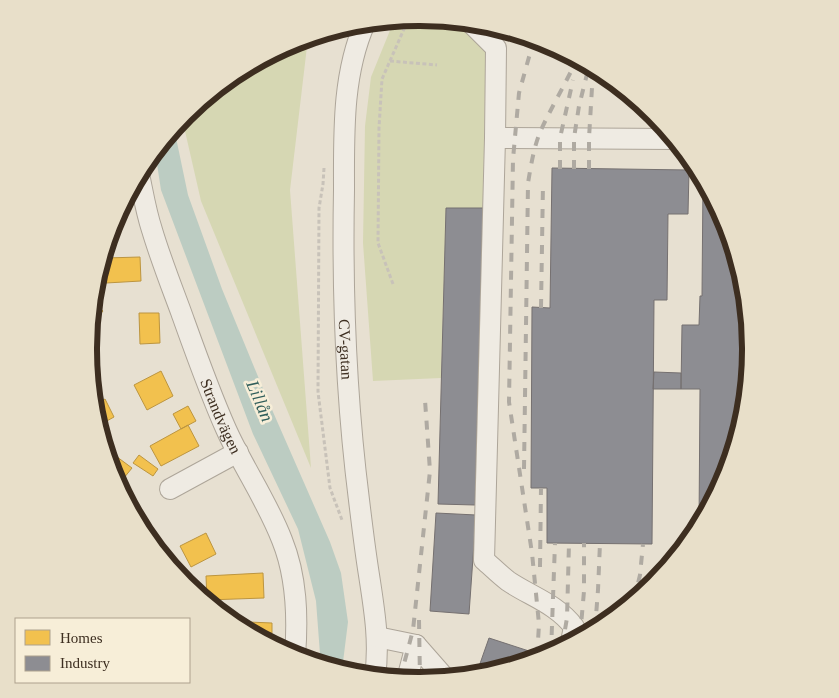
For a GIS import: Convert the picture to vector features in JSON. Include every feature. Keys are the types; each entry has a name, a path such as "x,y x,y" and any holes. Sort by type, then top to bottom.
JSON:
{"street":[{"name":"CV-gatan","path":"362,31 353,55 348,86 344,162 344,294 356,471 377,638 375,669"},
{"path":"480,32 496,48 484,560 508,581 536,596 567,618 574,627 573,633"},
{"path":"495,138 664,139"},
{"name":"Strandvägen","path":"138,191 193,344 226,428 245,469 270,513 289,560 295,588 295,647"},
{"path":"170,489 238,452"},
{"path":"377,638 416,645 439,671"},
{"path":"409,671 416,645"}],"path":[{"path":"393,284 378,243 379,128 382,79 406,27"},
{"path":"390,62 437,65"}],"green space":[{"path":"441,27 486,33 483,208 446,208 441,378 373,381 363,243 365,126 371,77 391,28"},
{"path":"307,47 290,190 311,468 201,201 184,128 223,93 258,69"}],"water":[{"name":"Lillån","path":"176,137 188,195 222,289 266,396 330,542 341,573 348,622 343,663 319,656 316,601 298,529 253,434 161,190 157,162"}],"building: Homes":[{"path":"140,257 141,281 106,283 106,275 110,258"},
{"path":"139,313 159,313 160,343 140,344"},
{"path":"161,371 173,396 147,410 134,385"},
{"path":"105,399 114,417 105,422 103,412 101,401"},
{"path":"188,406 196,421 181,429 173,414"},
{"path":"188,425 199,446 161,466 150,446"},
{"path":"115,455 132,468 124,478"},
{"path":"139,455 158,469 153,476 133,463"},
{"path":"206,533 216,554 191,567 180,546"},
{"path":"263,573 264,598 216,600 207,592 206,576"},
{"path":"248,622 272,623 272,633 266,633"}],"building: Industry":[{"path":"552,168 688,170 688,214 668,214 667,300 654,300 652,544 547,543 547,488 531,488 532,307 550,308"},
{"path":"703,195 718,225 736,286 742,328 742,370 736,412 725,453 718,473 699,510 700,389 681,389 682,325 699,325 700,296 702,296"},
{"path":"446,208 483,208 475,505 438,504"},
{"path":"654,372 681,373 681,389 653,389"},
{"path":"436,513 476,515 469,614 430,611"},
{"path":"489,638 531,652 503,661 479,666"}],"railway":[{"path":"532,47 519,93 513,159 509,402 532,553 539,624 538,649"},
{"path":"524,469 528,183 539,136 574,66"},
{"path":"574,169 574,138 587,73"},
{"path":"589,169 593,77"},
{"path":"560,169 560,138 573,80"},
{"path":"541,308 543,183"},
{"path":"402,671 413,630 430,471 425,400"},
{"path":"540,567 541,488"},
{"path":"551,643 555,543"},
{"path":"564,637 567,618 569,543"},
{"path":"581,629 584,591 584,543"},
{"path":"596,619 600,543"},
{"path":"637,587 643,544"},
{"path":"419,620 420,672"}]}
